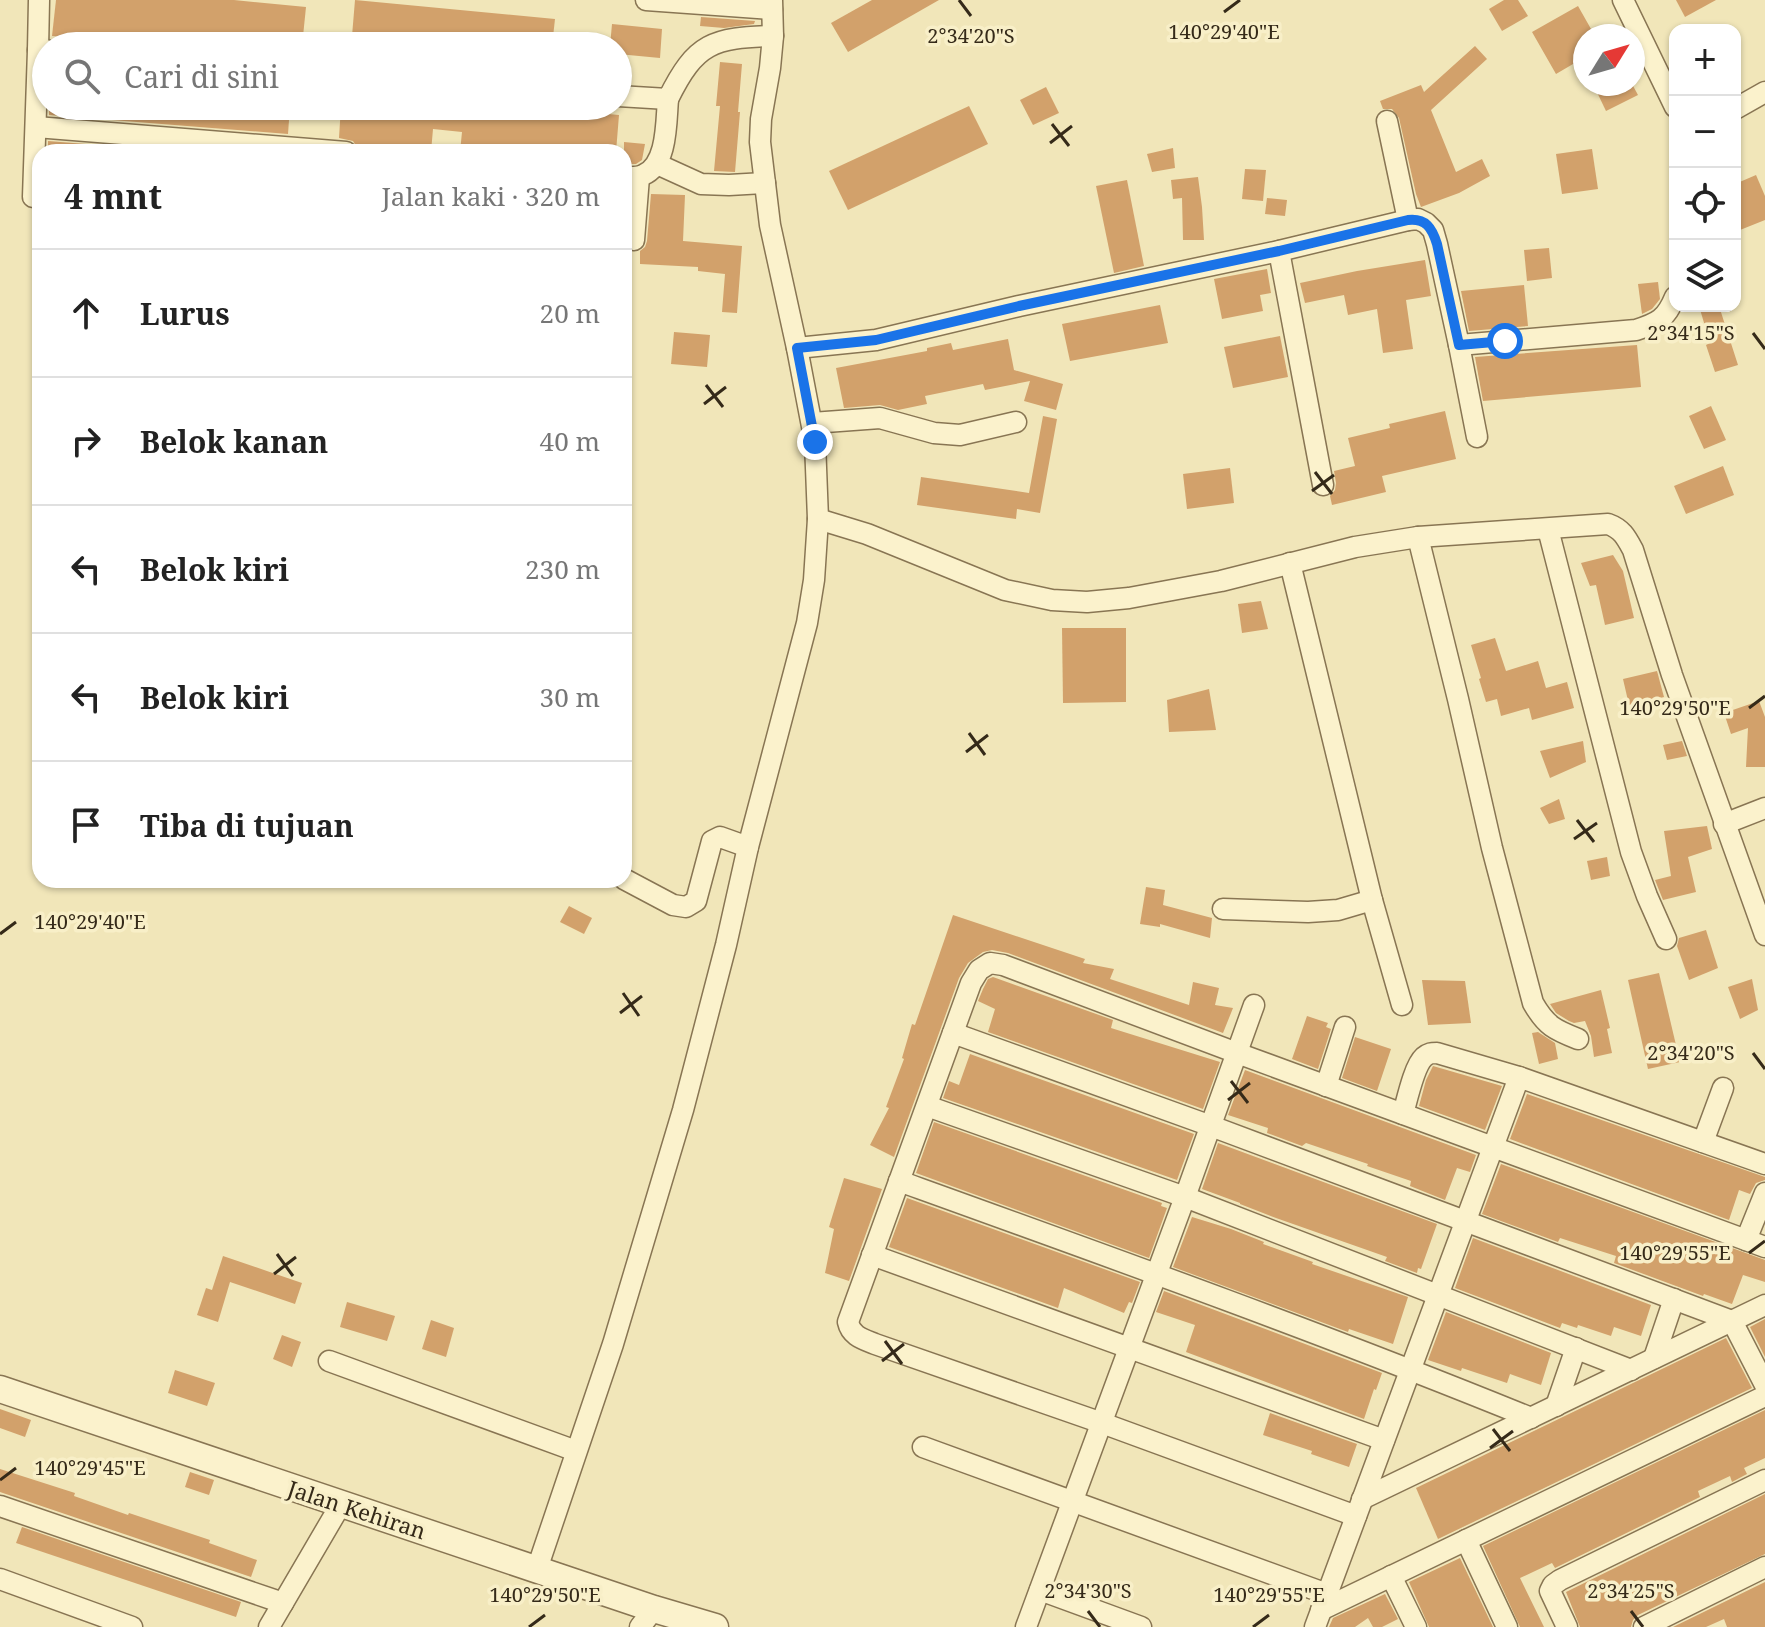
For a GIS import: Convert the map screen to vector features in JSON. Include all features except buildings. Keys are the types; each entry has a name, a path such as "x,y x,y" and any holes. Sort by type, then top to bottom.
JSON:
{"street":[{"path":"39,0 41,32"},
{"path":"537,1569 626,1303 683,1110 807,623 814,580 818,519 817,465 825,422 810,346 770,225 760,142 773,36 772,5 646,0"},
{"path":"1623,0 1670,96"},
{"path":"634,240 632,177 647,174 662,154 668,99 678,78 703,49 724,40 773,36"},
{"path":"1741,106 1765,92"},
{"path":"632,97 668,99"},
{"path":"35,144 37,120"},
{"path":"1387,121 1408,220"},
{"path":"36,127 247,144"},
{"path":"657,164 701,184 765,183"},
{"path":"810,346 876,340 1418,219 1433,230 1437,244 1477,437"},
{"path":"1279,251 1323,485"},
{"path":"1459,345 1636,330 1655,324 1669,309"},
{"path":"825,422 880,418 934,433 960,435 1016,422"},
{"path":"818,519 867,534 1005,590 1052,600 1087,602 1129,598 1221,581 1355,547 1418,537 1608,524 1618,528 1633,550 1672,675 1765,935"},
{"path":"1548,529 1631,852 1666,939"},
{"path":"1418,537 1492,848 1533,1003 1541,1018 1554,1030 1578,1039"},
{"path":"1290,563 1372,900 1402,1005"},
{"path":"1724,824 1765,808"},
{"path":"632,883 673,905 686,907 696,901 712,841 720,837 748,847"},
{"path":"1223,909 1308,912 1338,910 1372,900"},
{"path":"1765,1193 1756,1244 1003,965 990,963 979,970 971,983 848,1322 849,1329 855,1335 875,1344 1102,1423 1359,1507 1531,1418 1765,1305"},
{"path":"1026,1627 1254,1005"},
{"path":"1326,1086 1345,1027"},
{"path":"953,1033 1732,1321 1765,1385"},
{"path":"1403,1114 1418,1066 1423,1058 1437,1053 1519,1077 1765,1164"},
{"path":"1321,1615 1519,1077"},
{"path":"1703,1142 1723,1088"},
{"path":"927,1106 1185,1197 1631,1370"},
{"path":"899,1181 1410,1369 1531,1418"},
{"path":"872,1255 1384,1440"},
{"path":"1654,1358 1674,1299"},
{"path":"1556,1406 1576,1348"},
{"path":"329,1361 576,1451"},
{"name":"Jalan Kehiran","path":"0,1389 537,1569 647,1618 715,1627"},
{"path":"1321,1615 1391,1576 1765,1396"},
{"path":"923,1447 1073,1502 1321,1615"},
{"path":"1567,1627 1550,1591 1553,1585 1765,1480"},
{"path":"269,1627 341,1504"},
{"path":"0,1506 283,1603"},
{"path":"1466,1540 1507,1627"},
{"path":"1644,1627 1765,1567"},
{"path":"1391,1576 1416,1627"},
{"path":"0,1579 132,1627"},
{"path":"1040,1590 1141,1627"}],"route":[{"path":"815,442 797,348 876,340 1279,251 1393,222 1418,219 1433,230 1459,345 1505,341"}]}
